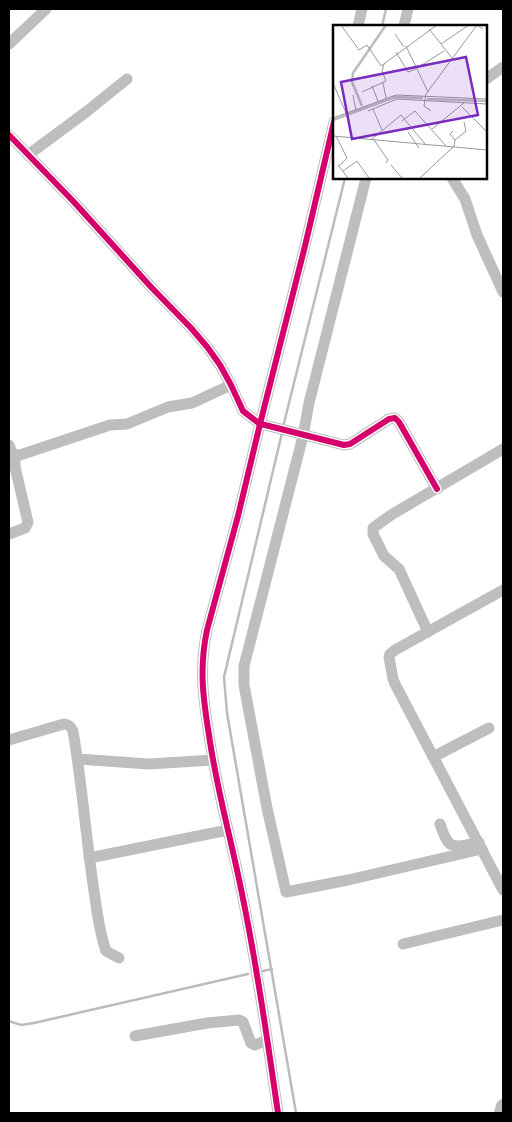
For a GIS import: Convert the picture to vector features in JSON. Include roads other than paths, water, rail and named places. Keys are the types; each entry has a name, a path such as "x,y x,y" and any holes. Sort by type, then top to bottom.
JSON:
{"main road":[{"path":"501,1113 503,1106"}],"street":[{"path":"9,44 46,9"},
{"path":"358,25 362,9"},
{"path":"404,25 408,9"},
{"path":"487,78 503,67"},
{"path":"28,155 127,79"},
{"path":"278,1113 242,895 213,760 203,699 202,666 205,643 262,424 333,126"},
{"path":"9,135 73,201 208,348 220,365 243,411 262,424 347,445 389,419 395,418 437,488"},
{"path":"366,179 247,657 244,685 267,808 286,892 348,880 480,846"},
{"path":"453,179 465,199 477,235 503,292"},
{"path":"15,455 20,456 110,425 127,424 168,407 192,403 231,385"},
{"path":"9,444 12,453 15,455 15,467 28,522 25,528 9,534"},
{"path":"428,632 399,569 384,556 373,534 373,528 391,515 503,449"},
{"path":"503,590 392,652 389,661 395,684 503,890"},
{"path":"9,740 64,724 68,724 71,727 78,759 89,858 102,938 106,951 119,958"},
{"path":"433,757 489,728"},
{"path":"78,759 149,764 213,760"},
{"path":"440,824 449,843 453,846 480,846"},
{"path":"89,858 228,830"},
{"path":"403,944 503,920"},
{"path":"135,1036 207,1023 239,1020 243,1022 252,1044 255,1045 267,1040"}],"waterway":[{"path":"382,25 386,9"},
{"path":"283,427 345,179"},
{"path":"282,433 224,677 227,713 296,1113"},
{"path":"263,971 272,969"},
{"path":"9,1021 21,1025 34,1023 248,974"}]}
